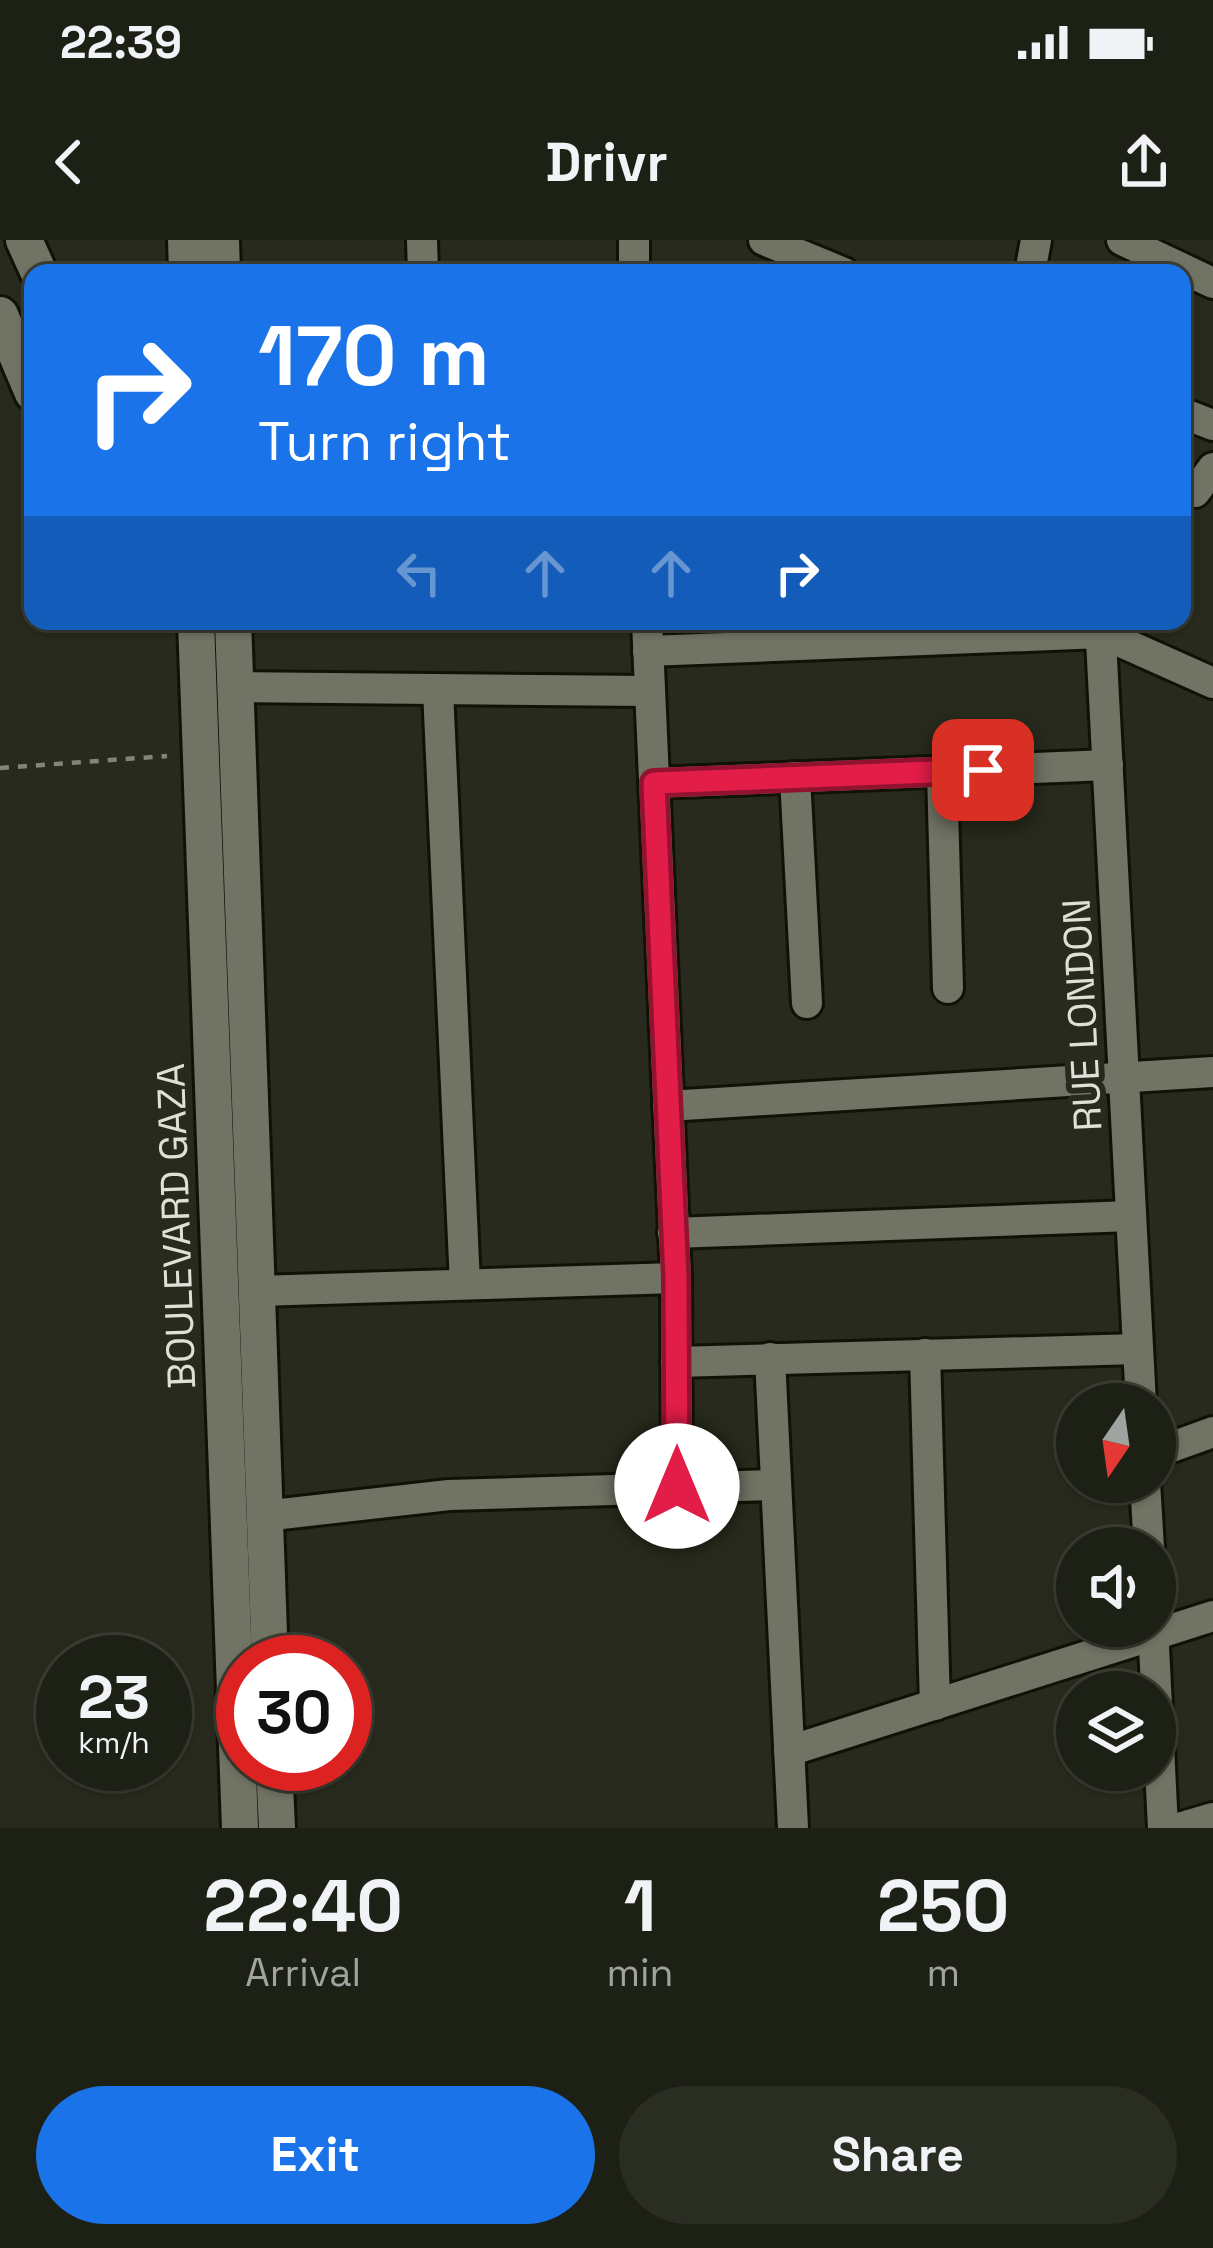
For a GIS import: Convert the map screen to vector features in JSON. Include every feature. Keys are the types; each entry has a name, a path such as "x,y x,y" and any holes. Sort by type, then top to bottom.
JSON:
{"street":[{"path":"764,240 804,264"},
{"path":"1122,240 1173,252"},
{"path":"0,315 24,371"},
{"path":"1191,492 1213,468"},
{"name":"BOULEVARD GAZA","path":"196,630 240,1828"},
{"name":"BOULEVARD GAZA","path":"233,630 269,1635"},
{"path":"677,1486 676,1278 647,636 949,630"},
{"name":"RUE LONDON","path":"1100,630 1140,1383"},
{"path":"1106,630 1213,683"},
{"path":"236,687 650,691"},
{"path":"439,690 465,1284"},
{"path":"654,783 1108,765"},
{"path":"942,772 948,988"},
{"path":"795,777 807,1003"},
{"path":"668,1106 1213,1072"},
{"path":"674,1233 1131,1216"},
{"path":"258,1291 676,1278"},
{"path":"676,1362 1138,1349"},
{"path":"925,1354 935,1705"},
{"path":"770,1358 793,1828"},
{"path":"1176,1445 1213,1432"},
{"path":"264,1516 449,1495 776,1485"},
{"path":"1176,1625 1213,1616"},
{"path":"789,1751 1106,1647"},
{"path":"1154,1647 1163,1828"},
{"path":"275,1791 277,1828"},
{"path":"1179,1828 1213,1818"}],"path":[{"path":"0,768 200,749"}],"route":[{"path":"677,1486 676,1278 654,783 983,770"}]}
